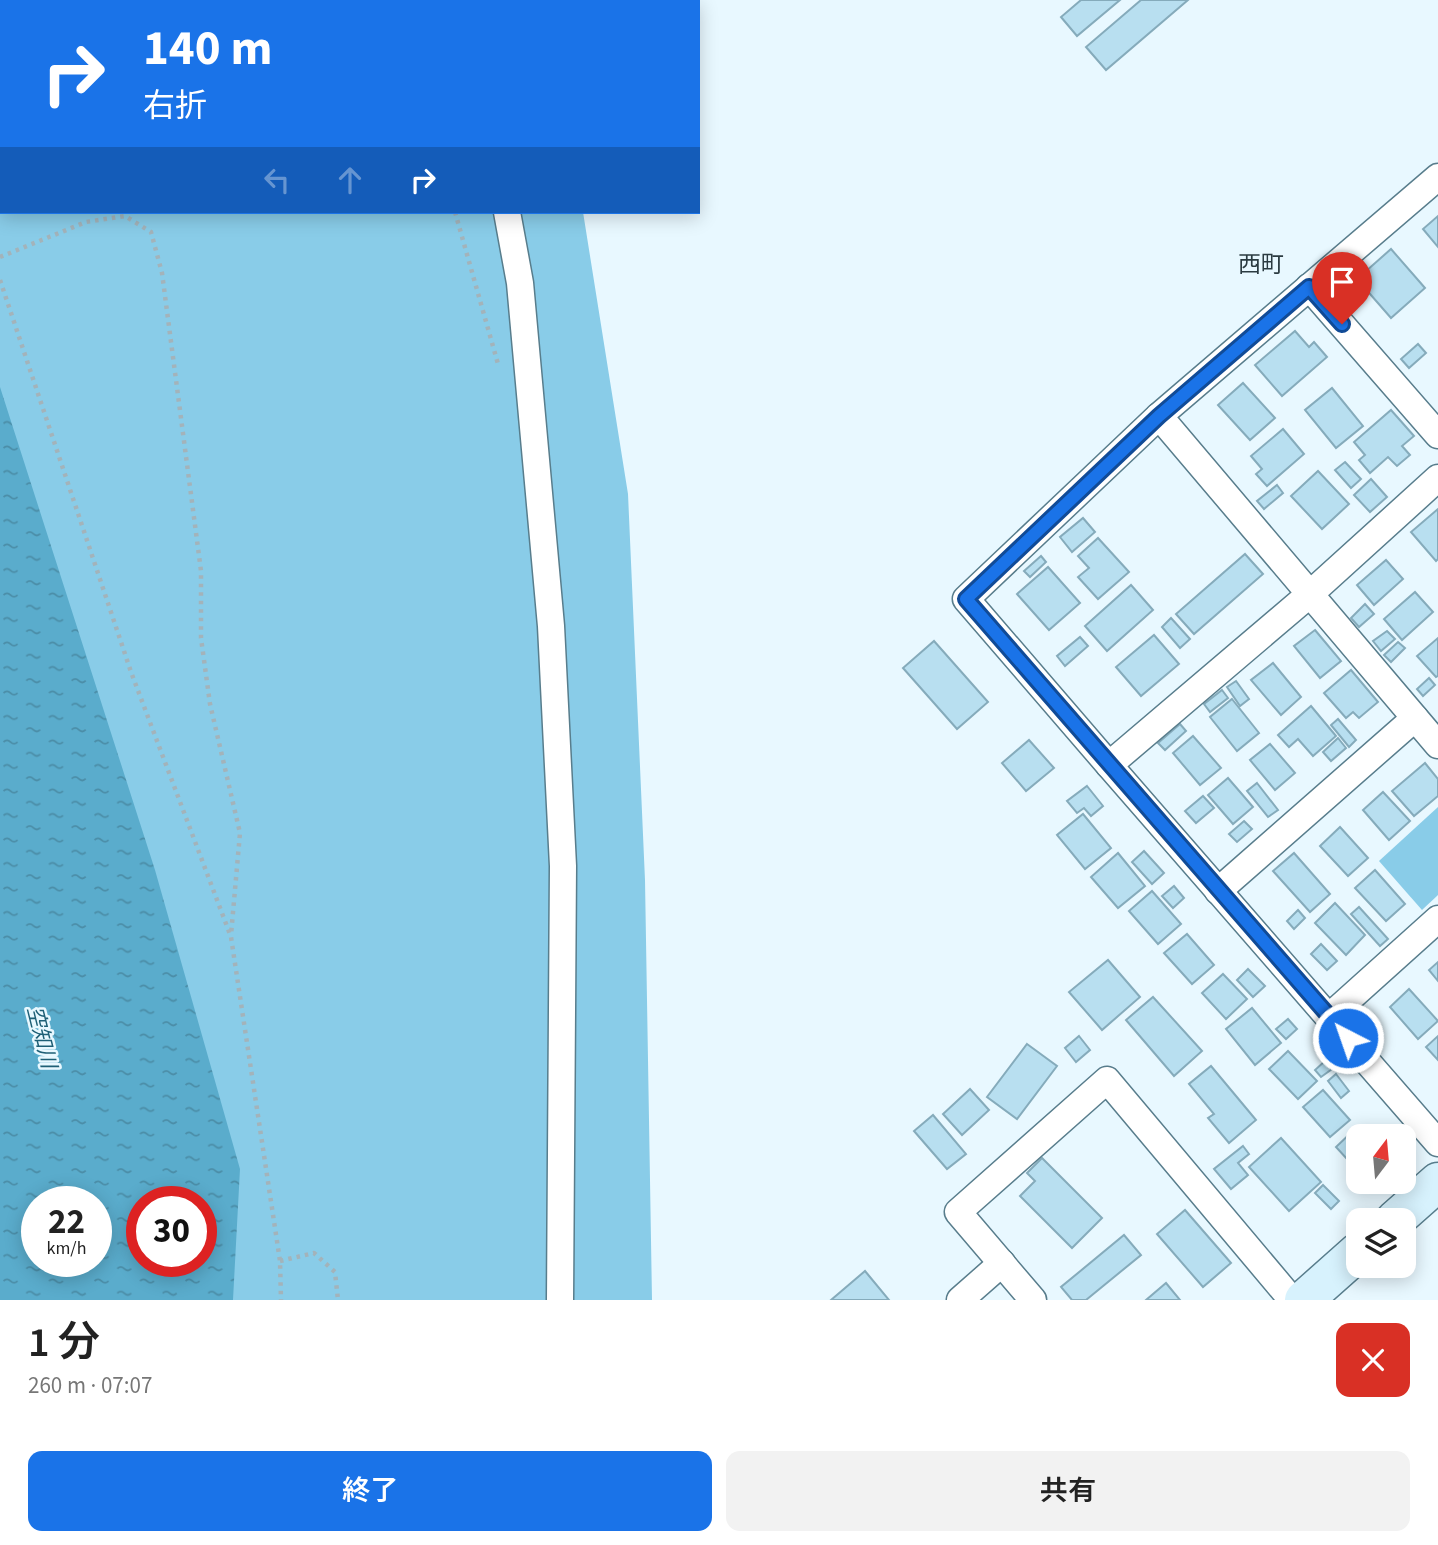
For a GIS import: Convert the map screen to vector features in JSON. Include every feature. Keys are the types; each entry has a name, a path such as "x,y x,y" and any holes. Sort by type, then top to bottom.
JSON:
{"street":[{"path":"1438,177 1159,416 966,599 1438,1143"},
{"path":"507,214 520,283 551,626 563,866 560,1300"},
{"path":"1309,287 1438,435"},
{"path":"1159,416 1438,745"},
{"path":"1109,765 1310,594 1438,478"},
{"path":"1218,891 1415,718"},
{"path":"1329,1017 1438,919"},
{"path":"1034,1300 958,1212 1107,1080 1292,1300"},
{"path":"1409,1208 1438,1182"},
{"path":"960,1300 1002,1263"},
{"path":"1304,1300 1346,1263"}],"path":[{"path":"0,257 86,222 125,216 151,232 162,273 201,571 201,638 210,704 240,833 231,937"},
{"path":"0,280 131,672 231,937 280,1261 281,1300"},
{"path":"280,1261 314,1253 335,1272 338,1300"}],"shaded area":[{"path":"0,214 583,214 628,494 645,880 652,1300 230,1300 217,1251 217,1186 199,1186 0,441"},
{"path":"1438,807 1438,895 1422,910 1379,861"}],"water":[{"name":"空知川","path":"0,387 155,870 240,1169 233,1300 0,1300"}],"building":[{"path":"1081,0 1120,0 1077,36 1061,17"},
{"path":"1141,0 1188,0 1106,70 1086,47"},
{"path":"1438,216 1438,247 1423,229"},
{"path":"1391,249 1425,288 1391,318 1357,279"},
{"path":"1295,331 1309,347 1314,342 1327,357 1282,396 1255,365"},
{"path":"1418,344 1426,353 1409,368 1401,359"},
{"path":"1243,383 1275,418 1250,440 1218,405"},
{"path":"1332,388 1363,426 1336,448 1305,410"},
{"path":"1391,410 1414,436 1402,446 1410,455 1397,466 1388,457 1370,473 1359,460 1365,455 1354,442"},
{"path":"1283,429 1304,454 1267,486 1256,474 1262,469 1251,456"},
{"path":"1345,462 1361,479 1351,488 1335,470"},
{"path":"1318,471 1349,504 1322,529 1291,496"},
{"path":"1371,479 1387,497 1370,512 1354,495"},
{"path":"1277,485 1283,493 1264,509 1257,501"},
{"path":"1438,509 1438,559 1436,561 1411,532"},
{"path":"1083,518 1095,532 1072,552 1060,537"},
{"path":"1098,538 1129,572 1098,599 1078,577 1089,568 1078,556"},
{"path":"1245,554 1263,574 1194,634 1176,614"},
{"path":"1041,556 1046,562 1030,577 1024,571"},
{"path":"1386,560 1403,579 1374,605 1357,585"},
{"path":"1048,567 1080,603 1049,630 1017,594"},
{"path":"1131,585 1153,610 1107,651 1085,626"},
{"path":"1415,592 1433,612 1402,640 1384,619"},
{"path":"1365,604 1374,614 1359,627 1351,618"},
{"path":"1171,618 1190,639 1180,648 1162,627"},
{"path":"1315,630 1341,661 1320,678 1294,646"},
{"path":"1387,631 1395,639 1381,651 1373,641"},
{"path":"1154,635 1179,664 1141,696 1116,667"},
{"path":"1080,637 1088,646 1065,666 1057,656"},
{"path":"1438,638 1438,676 1436,677 1417,656"},
{"path":"934,641 988,702 957,729 903,668"},
{"path":"1398,642 1405,648 1391,662 1384,655"},
{"path":"1273,663 1301,697 1281,715 1251,680"},
{"path":"1351,670 1378,702 1359,718 1353,712 1346,718 1324,693"},
{"path":"1429,678 1435,685 1423,696 1417,689"},
{"path":"1236,681 1249,699 1240,706 1227,687"},
{"path":"1222,690 1228,698 1210,712 1204,704"},
{"path":"1232,699 1259,733 1237,751 1210,717"},
{"path":"1311,706 1336,736 1313,756 1298,739 1289,747 1278,735"},
{"path":"1338,719 1356,740 1349,747 1331,725"},
{"path":"1180,724 1186,731 1165,750 1158,743"},
{"path":"1193,736 1221,768 1200,785 1173,753"},
{"path":"1338,738 1346,748 1331,761 1323,752"},
{"path":"1029,740 1054,768 1026,791 1002,763"},
{"path":"1270,744 1295,773 1275,790 1250,760"},
{"path":"1425,763 1438,779 1438,796 1414,816 1392,791"},
{"path":"1228,778 1253,807 1233,824 1208,795"},
{"path":"1257,783 1278,810 1268,817 1247,791"},
{"path":"1087,786 1103,806 1091,816 1084,808 1077,813 1067,801"},
{"path":"1383,792 1410,821 1389,840 1363,810"},
{"path":"1203,796 1214,808 1196,823 1185,811"},
{"path":"1083,814 1111,848 1085,869 1057,835"},
{"path":"1244,821 1252,829 1237,842 1229,834"},
{"path":"1340,827 1368,858 1348,876 1320,846"},
{"path":"1144,851 1164,873 1152,884 1132,862"},
{"path":"1118,853 1145,886 1118,908 1091,877"},
{"path":"1294,853 1330,894 1310,912 1273,871"},
{"path":"1375,870 1405,904 1386,921 1355,888"},
{"path":"1174,886 1184,898 1173,908 1162,896"},
{"path":"1152,891 1181,924 1158,944 1129,911"},
{"path":"1335,903 1365,935 1346,955 1315,923"},
{"path":"1359,907 1388,939 1380,946 1351,914"},
{"path":"1298,910 1305,918 1294,929 1287,921"},
{"path":"1187,934 1214,965 1192,984 1164,953"},
{"path":"1321,944 1337,961 1327,970 1311,954"},
{"path":"1108,960 1140,997 1102,1030 1069,992"},
{"path":"1438,962 1438,981 1429,970"},
{"path":"1248,969 1265,986 1253,997 1237,980"},
{"path":"1223,974 1247,999 1226,1019 1202,993"},
{"path":"1409,989 1438,1021 1418,1039 1390,1007"},
{"path":"1153,997 1202,1051 1174,1076 1126,1020"},
{"path":"1252,1008 1281,1043 1255,1065 1226,1029"},
{"path":"1288,1019 1297,1029 1286,1039 1276,1029"},
{"path":"1079,1036 1090,1050 1076,1062 1065,1048"},
{"path":"1438,1036 1438,1060 1426,1047"},
{"path":"1027,1044 1057,1066 1017,1119 987,1097"},
{"path":"1288,1051 1317,1081 1298,1099 1269,1069"},
{"path":"1325,1061 1332,1069 1321,1077 1315,1070"},
{"path":"1211,1066 1256,1120 1229,1143 1208,1118 1214,1114 1189,1084"},
{"path":"1336,1074 1349,1091 1341,1098 1328,1081"},
{"path":"970,1089 989,1110 962,1135 943,1114"},
{"path":"1323,1090 1350,1120 1330,1137 1303,1107"},
{"path":"933,1115 966,1154 947,1169 914,1131"},
{"path":"1281,1138 1321,1182 1289,1211 1249,1167"},
{"path":"1346,1138 1346,1158 1336,1147"},
{"path":"1243,1146 1249,1154 1238,1163 1248,1175 1231,1189 1214,1169"},
{"path":"1042,1158 1102,1218 1072,1248 1020,1196 1035,1181 1027,1173"},
{"path":"1323,1185 1339,1201 1331,1209 1315,1193"},
{"path":"1185,1210 1231,1263 1203,1287 1157,1234"},
{"path":"1124,1235 1141,1255 1086,1300 1072,1300 1061,1287"},
{"path":"865,1271 889,1300 831,1300"},
{"path":"1166,1283 1180,1300 1146,1300"}],"district":[{"name":"西町","path":"1261,264"}],"route":[{"path":"1342,324 1309,287 1159,416 966,599 1348,1038"}]}
